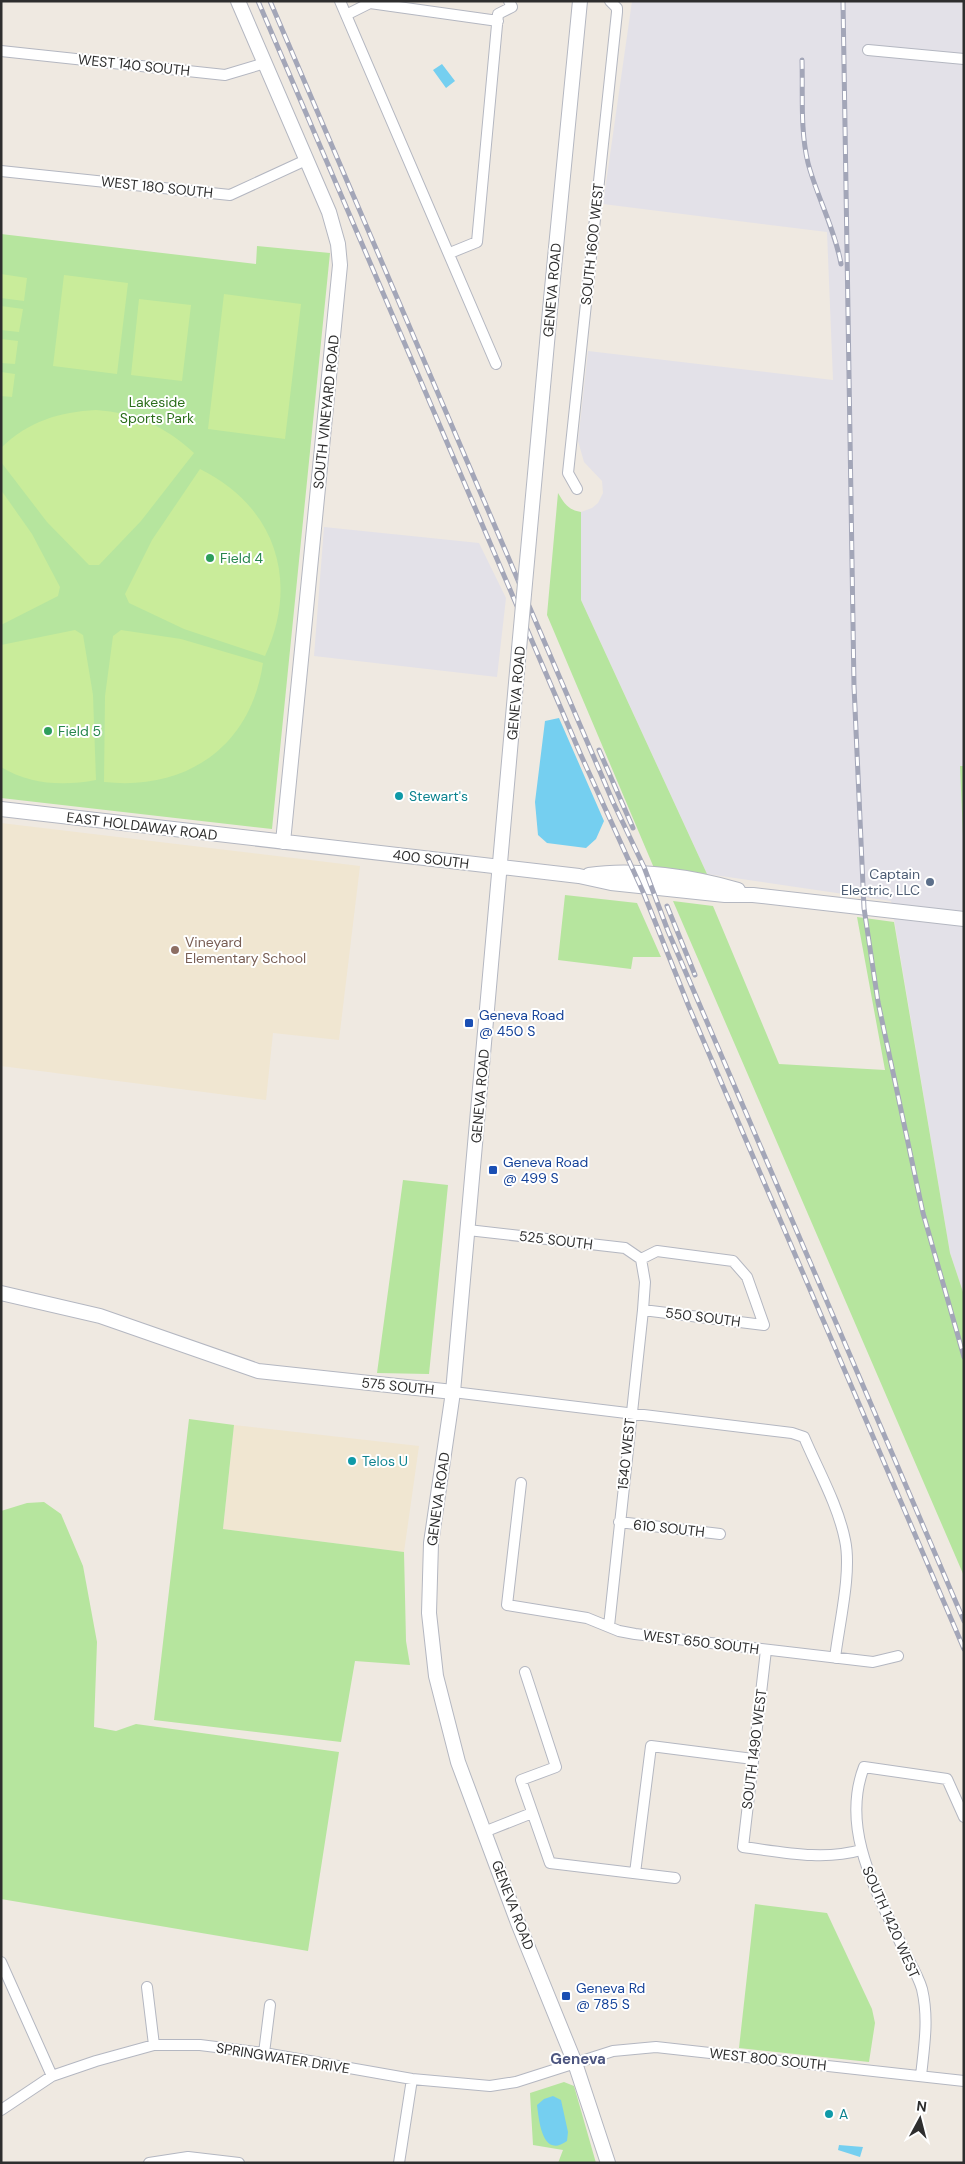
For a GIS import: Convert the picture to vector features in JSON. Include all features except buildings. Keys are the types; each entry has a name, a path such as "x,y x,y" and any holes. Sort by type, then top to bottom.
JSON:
{"street":[{"name":"SOUTH VINEYARD ROAD","path":"238,1 329,212 338,244 340,266 283,842"},
{"path":"340,1 450,253 496,364"},
{"path":"450,253 477,242 498,14 512,7 509,1"},
{"name":"GENEVA ROAD","path":"580,1 551,299 453,1392 431,1543 429,1613 436,1676 450,1738 484,1832 575,2063 608,2163"},
{"name":"SOUTH 1600 WEST","path":"577,489 568,473 617,12 617,8 610,1"},
{"path":"346,15 370,3 399,4 498,21"},
{"path":"868,50 964,60"},
{"name":"WEST 140 SOUTH","path":"1,51 226,74 264,63"},
{"name":"WEST 180 SOUTH","path":"1,171 230,195 306,160"},
{"name":"EAST HOLDAWAY ROAD","path":"1,809 283,842"},
{"name":"400 SOUTH","path":"283,842 579,876 612,884 725,895 753,895 964,919"},
{"name":"525 SOUTH","path":"468,1230 625,1248 640,1259"},
{"name":"550 SOUTH","path":"640,1259 657,1251 733,1261 746,1277 764,1325 643,1310"},
{"name":"1540 WEST","path":"609,1626 618,1522 643,1310 645,1282 640,1259"},
{"name":"575 SOUTH","path":"1,1292 100,1316 258,1371 453,1392 792,1433 804,1437 840,1521 846,1541 848,1562 835,1658"},
{"name":"WEST 650 SOUTH","path":"521,1483 508,1605 587,1618 635,1634 873,1662 898,1656"},
{"name":"610 SOUTH","path":"618,1522 720,1534"},
{"name":"SOUTH 1490 WEST","path":"766,1650 743,1847 811,1856 848,1854 861,1850"},
{"path":"525,1672 556,1767 521,1780 550,1863 675,1878"},
{"path":"635,1873 651,1746 752,1759"},
{"name":"SOUTH 1420 WEST","path":"921,2076 927,2014 921,1987 861,1850 856,1816 857,1785 864,1767 947,1779 964,1817"},
{"path":"484,1832 532,1813"},
{"path":"2,1962 52,2076"},
{"path":"146,1987 154,2045"},
{"path":"264,2053 270,2005"},
{"name":"SPRINGWATER DRIVE","path":"1,2110 52,2076 96,2061 154,2045 200,2045 264,2053 412,2079 490,2086 516,2082 575,2063"},
{"name":"WEST 800 SOUTH","path":"575,2063 626,2048 656,2047 964,2081"},
{"path":"399,2163 412,2079"},
{"path":"148,2163 188,2157 239,2163"}],"shaded area":[{"path":"632,1 964,1 964,1295 950,1253 891,901 707,874 581,600 581,512 592,508 598,503 603,493 602,481 584,462 578,441 588,351 833,380 827,232 603,204"},
{"path":"324,527 479,543 506,598 497,677 314,656"},
{"name":"Vineyard Elementary School","path":"1,823 360,866 339,1040 273,1033 266,1100 1,1066"},
{"path":"234,1425 419,1446 404,1552 223,1529"}],"green space":[{"name":"Lakeside Sports Park","path":"1,234 256,264 257,246 330,253 272,829 1,798"},
{"path":"1,274 27,278 24,301 1,298"},
{"path":"64,275 128,283 117,374 53,366"},
{"path":"224,294 301,304 285,439 208,429"},
{"path":"139,299 191,305 182,381 131,375"},
{"path":"1,306 23,309 19,332 1,330"},
{"path":"1,339 18,341 15,364 1,363"},
{"path":"1,372 15,374 12,397 1,396"},
{"path":"96,410 124,414 149,422 172,435 194,453 141,521 99,565 89,565 47,522 1,462 1,448 22,431 45,420 70,413"},
{"name":"Field 4","path":"200,469 226,485 247,503 263,524 274,548 280,573 280,600 275,628 265,656 184,629 129,603 125,594 152,540"},
{"path":"1,490 32,534 60,587 58,596 1,625"},
{"path":"558,493 564,503 570,508 581,512 581,600 707,874 654,868 547,615"},
{"name":"Field 5","path":"75,630 83,635 93,695 96,780 72,783 35,781 12,773 1,767 1,645"},
{"path":"121,630 181,639 263,663 256,692 245,718 229,740 210,757 188,770 162,779 134,783 104,782 105,696 113,636"},
{"path":"960,766 964,766 964,860"},
{"path":"565,895 637,903 661,957 633,957 631,969 558,960"},
{"path":"673,901 713,906 779,1064 885,1070 857,917 894,922 950,1253 964,1295 964,1576"},
{"path":"403,1180 448,1185 429,1374 377,1373"},
{"path":"189,1419 234,1425 223,1529 404,1552 406,1641 410,1665 355,1661 341,1742 154,1720"},
{"path":"44,1502 61,1514 83,1566 97,1642 94,1727 116,1731 136,1724 339,1752 308,1951 1,1899 1,1511 27,1503"},
{"path":"755,1904 827,1913 872,2009 875,2023 869,2062 739,2048"},
{"path":"564,2082 574,2086 596,2163 558,2163 563,2150 533,2145 530,2093"}],"water":[{"path":"442,64 455,81 446,88 433,70"},
{"path":"559,718 604,821 596,839 586,848 547,843 538,835 535,802 545,721"},
{"path":"553,2096 561,2100 568,2132 567,2141 559,2145 552,2145 543,2135 537,2105 544,2099"},
{"path":"839,2145 863,2147 860,2157 838,2150"}],"railway":[{"path":"258,1 580,753 644,894 689,1007 964,1649"},
{"path":"270,1 613,802 644,867 668,931 964,1621"},
{"path":"843,1 854,686 864,908 878,1002 923,1213 964,1357"},
{"path":"802,60 805,150 812,176 835,238 841,264"},
{"path":"599,750 633,828"},
{"path":"667,906 695,975"}],"place":[{"name":"Field 4","path":"210,558"},
{"name":"Field 5","path":"48,731"},
{"name":"Stewart's","path":"399,796"},
{"name":"Captain Electric, LLC","path":"930,882"},
{"name":"Vineyard Elementary School","path":"175,950"},
{"name":"Geneva Road @ 450 S","path":"469,1023"},
{"name":"Geneva Road @ 499 S","path":"493,1170"},
{"name":"Telos U","path":"352,1461"},
{"name":"Geneva Rd @ 785 S","path":"566,1996"},
{"name":"A","path":"829,2114"}],"district":[{"name":"Geneva","path":"578,2059"}]}
